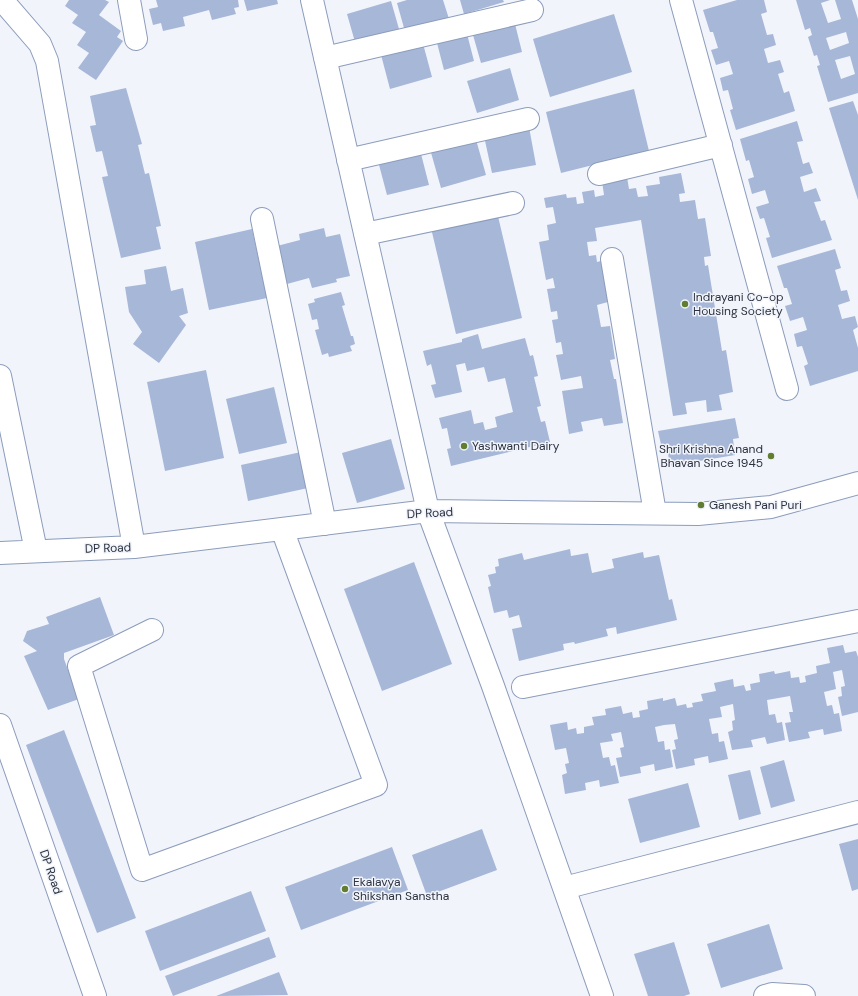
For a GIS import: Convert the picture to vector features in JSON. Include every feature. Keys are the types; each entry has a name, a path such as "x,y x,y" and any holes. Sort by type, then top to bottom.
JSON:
{"street":[{"path":"2,0 40,44 47,61 134,547"},
{"path":"129,0 136,39"},
{"path":"312,0 428,511 493,686 602,996"},
{"path":"681,0 787,388"},
{"path":"325,58 532,10"},
{"path":"348,160 528,119"},
{"path":"599,174 721,145"},
{"path":"365,234 513,203"},
{"path":"262,219 325,524"},
{"path":"612,259 655,513"},
{"path":"0,376 36,551"},
{"name":"DP Road","path":"0,553 134,547 428,511 698,514 772,507 858,484"},
{"path":"152,630 79,666 142,870 376,785 282,529"},
{"path":"524,687 858,621"},
{"name":"DP Road","path":"0,725 95,996"},
{"path":"564,888 858,812"},
{"path":"765,996 772,994 804,996"}],"building":[{"path":"69,0 105,0 109,2 99,15 121,31 117,37 123,41 96,80 78,68 89,53 77,45 86,32 72,23 78,15 65,6"},
{"path":"156,0 238,0 239,7 234,8 236,14 212,20 209,10 183,17 185,26 163,31 161,23 153,25 149,9 158,7"},
{"path":"244,0 277,0 278,4 247,11"},
{"path":"407,0 443,0 450,22 406,35 397,3"},
{"path":"460,0 503,0 504,2 464,14"},
{"path":"737,0 764,0 767,12 761,14 767,35 773,34 776,45 764,49 768,63 780,60 784,72 778,74 784,93 789,91 795,111 736,130 730,110 733,109 728,90 723,91 720,78 733,74 729,61 716,65 711,50 718,48 713,32 710,32 703,10"},
{"path":"796,0 830,0 821,3 828,23 841,19 835,0 852,0 858,19 858,93 828,102 817,66 820,65 817,55 814,56 808,37 812,35 810,28 805,30","holes":["846,32 849,43 830,50 826,38","850,56 855,74 841,79 835,60"]},
{"path":"391,1 399,29 355,42 347,14"},
{"path":"614,14 632,72 550,97 533,39"},
{"path":"515,24 522,52 481,63 473,35"},
{"path":"467,34 474,61 444,70 437,43"},
{"path":"422,40 432,77 390,89 380,51"},
{"path":"510,68 519,100 477,113 467,81"},
{"path":"126,88 142,144 138,145 145,174 149,173 161,226 156,227 161,249 121,258 102,177 108,176 102,151 96,152 90,126 96,125 90,96"},
{"path":"634,89 649,151 561,173 546,112"},
{"path":"853,101 858,115 858,200 829,108"},
{"path":"797,121 803,141 797,142 803,164 809,162 813,173 800,177 804,192 816,188 821,201 814,202 821,221 825,220 832,240 772,258 766,238 770,237 764,218 760,219 756,207 769,203 765,190 752,194 748,179 754,177 749,160 746,161 740,139"},
{"path":"529,127 536,165 492,173 484,136"},
{"path":"475,136 486,175 441,188 430,149"},
{"path":"420,150 429,185 387,195 378,161"},
{"name":"Indrayani Co-op Housing Society","path":"681,173 685,193 679,194 680,202 695,200 698,219 705,218 711,256 704,257 705,266 708,265 722,351 726,350 733,392 719,395 722,410 707,412 706,400 685,403 687,414 673,416 641,220 595,228 597,241 587,242 589,256 596,255 597,262 601,261 608,302 597,305 601,327 610,326 615,359 610,360 614,379 616,379 623,423 604,426 602,418 581,422 583,431 569,434 562,391 583,388 581,376 561,380 556,355 563,354 561,342 556,343 552,320 558,319 557,311 551,312 547,289 555,288 553,278 546,280 539,242 549,240 547,225 556,223 553,207 546,208 544,198 566,194 567,198 576,197 577,204 584,203 582,192 594,190 595,197 604,195 602,181 627,177 629,189 636,188 638,197 648,196 646,186 660,184 659,177"},
{"path":"497,212 522,318 456,334 431,228"},
{"path":"324,228 326,237 340,234 350,276 336,279 337,282 312,288 309,278 287,284 277,246 300,240 299,234"},
{"path":"252,229 267,298 209,310 195,242"},
{"path":"835,249 841,268 835,270 841,291 847,290 850,301 838,305 842,319 855,316 858,327 853,330 858,348 858,371 810,386 804,366 808,364 802,346 797,347 794,334 807,330 803,317 790,321 785,306 792,304 787,288 784,288 777,266"},
{"path":"166,266 171,291 183,288 188,313 179,316 186,325 159,363 133,344 142,332 129,312 125,287 146,284 144,270"},
{"path":"341,292 345,305 342,306 355,344 350,346 352,351 329,357 328,353 322,355 315,330 319,329 317,319 312,320 308,304 315,302 314,299"},
{"path":"478,334 482,349 525,338 530,356 533,355 538,376 534,377 541,406 537,407 541,422 545,421 550,442 451,466 447,449 451,448 447,428 442,429 439,418 471,410 474,424 483,422 485,430 497,427 495,417 513,412 505,378 488,382 484,367 467,371 465,363 456,365 462,392 435,398 431,385 436,384 431,364 427,366 423,351 462,342 462,339"},
{"path":"206,370 224,458 165,471 147,382"},
{"path":"274,387 287,443 239,454 226,399"},
{"path":"735,418 739,438 733,439 735,455 670,466 667,447 662,449 658,431"},
{"path":"391,439 405,489 357,503 342,453"},
{"path":"301,452 308,488 248,501 241,465"},
{"path":"570,549 571,556 588,553 592,573 614,568 612,559 643,552 644,558 659,555 669,600 672,599 677,620 617,634 616,627 606,629 608,636 575,644 574,642 563,644 564,650 519,661 512,629 522,627 519,615 509,618 507,610 494,613 488,587 491,586 488,575 496,573 495,567 499,566 498,559 522,553 524,560"},
{"path":"414,562 452,664 382,691 344,589"},
{"path":"100,597 114,635 64,653 64,659 79,699 48,710 24,656 37,651 23,641 27,631 49,624 46,617"},
{"path":"843,645 845,653 856,651 858,657 858,712 842,716 838,697 842,696 841,687 845,686 842,670 833,672 836,689 824,692 827,706 832,705 834,714 839,713 842,731 824,735 823,729 808,732 810,738 789,742 785,723 791,722 789,712 793,712 790,696 767,700 769,715 775,714 777,723 782,722 785,740 767,744 765,737 751,740 753,747 732,750 728,732 733,730 732,721 735,720 733,704 720,707 722,717 709,719 712,734 718,733 719,742 724,741 728,759 709,763 708,756 694,759 695,765 676,769 672,750 676,749 674,740 678,739 675,724 664,725 655,727 658,742 664,741 665,750 670,749 673,767 655,771 654,764 640,767 641,773 620,777 616,758 622,757 620,748 624,747 621,732 611,734 613,741 600,743 603,758 609,757 611,766 615,765 619,783 600,787 599,780 585,783 586,790 565,794 562,775 567,773 565,764 569,763 566,748 555,750 550,725 567,722 568,730 576,728 577,734 584,733 584,727 594,725 592,717 606,715 605,709 621,706 623,714 632,712 633,718 640,717 639,711 648,709 647,701 663,698 663,701 675,698 677,706 686,704 687,708 693,707 692,703 703,701 701,694 716,691 714,683 733,679 734,687 744,685 746,691 751,690 750,684 760,682 759,674 774,671 775,674 790,671 791,678 799,677 800,683 806,682 805,676 817,673 816,666 830,663 827,648"},
{"path":"64,730 136,918 97,933 26,745"},
{"path":"784,760 795,801 771,808 760,767"},
{"path":"750,770 761,814 739,820 728,775"},
{"path":"688,783 700,827 640,843 628,799"},
{"path":"482,829 497,870 427,896 412,855"},
{"path":"858,839 858,889 852,891 839,844"},
{"path":"392,847 408,890 301,930 285,887"},
{"path":"251,891 266,931 160,971 145,931"},
{"path":"769,924 783,969 721,988 707,944"},
{"path":"269,937 276,957 173,996 165,976"},
{"path":"674,942 690,994 684,996 648,996 634,954"},
{"path":"279,972 288,995 216,996"}],"place":[{"name":"Indrayani Co-op Housing Society","path":"685,304"},
{"name":"Yashwanti Dairy","path":"464,446"},
{"name":"Shri Krishna Anand Bhavan Since 1945","path":"771,456"},
{"name":"Ganesh Pani Puri","path":"701,505"},
{"name":"Ekalavya Shikshan Sanstha","path":"345,889"}]}
